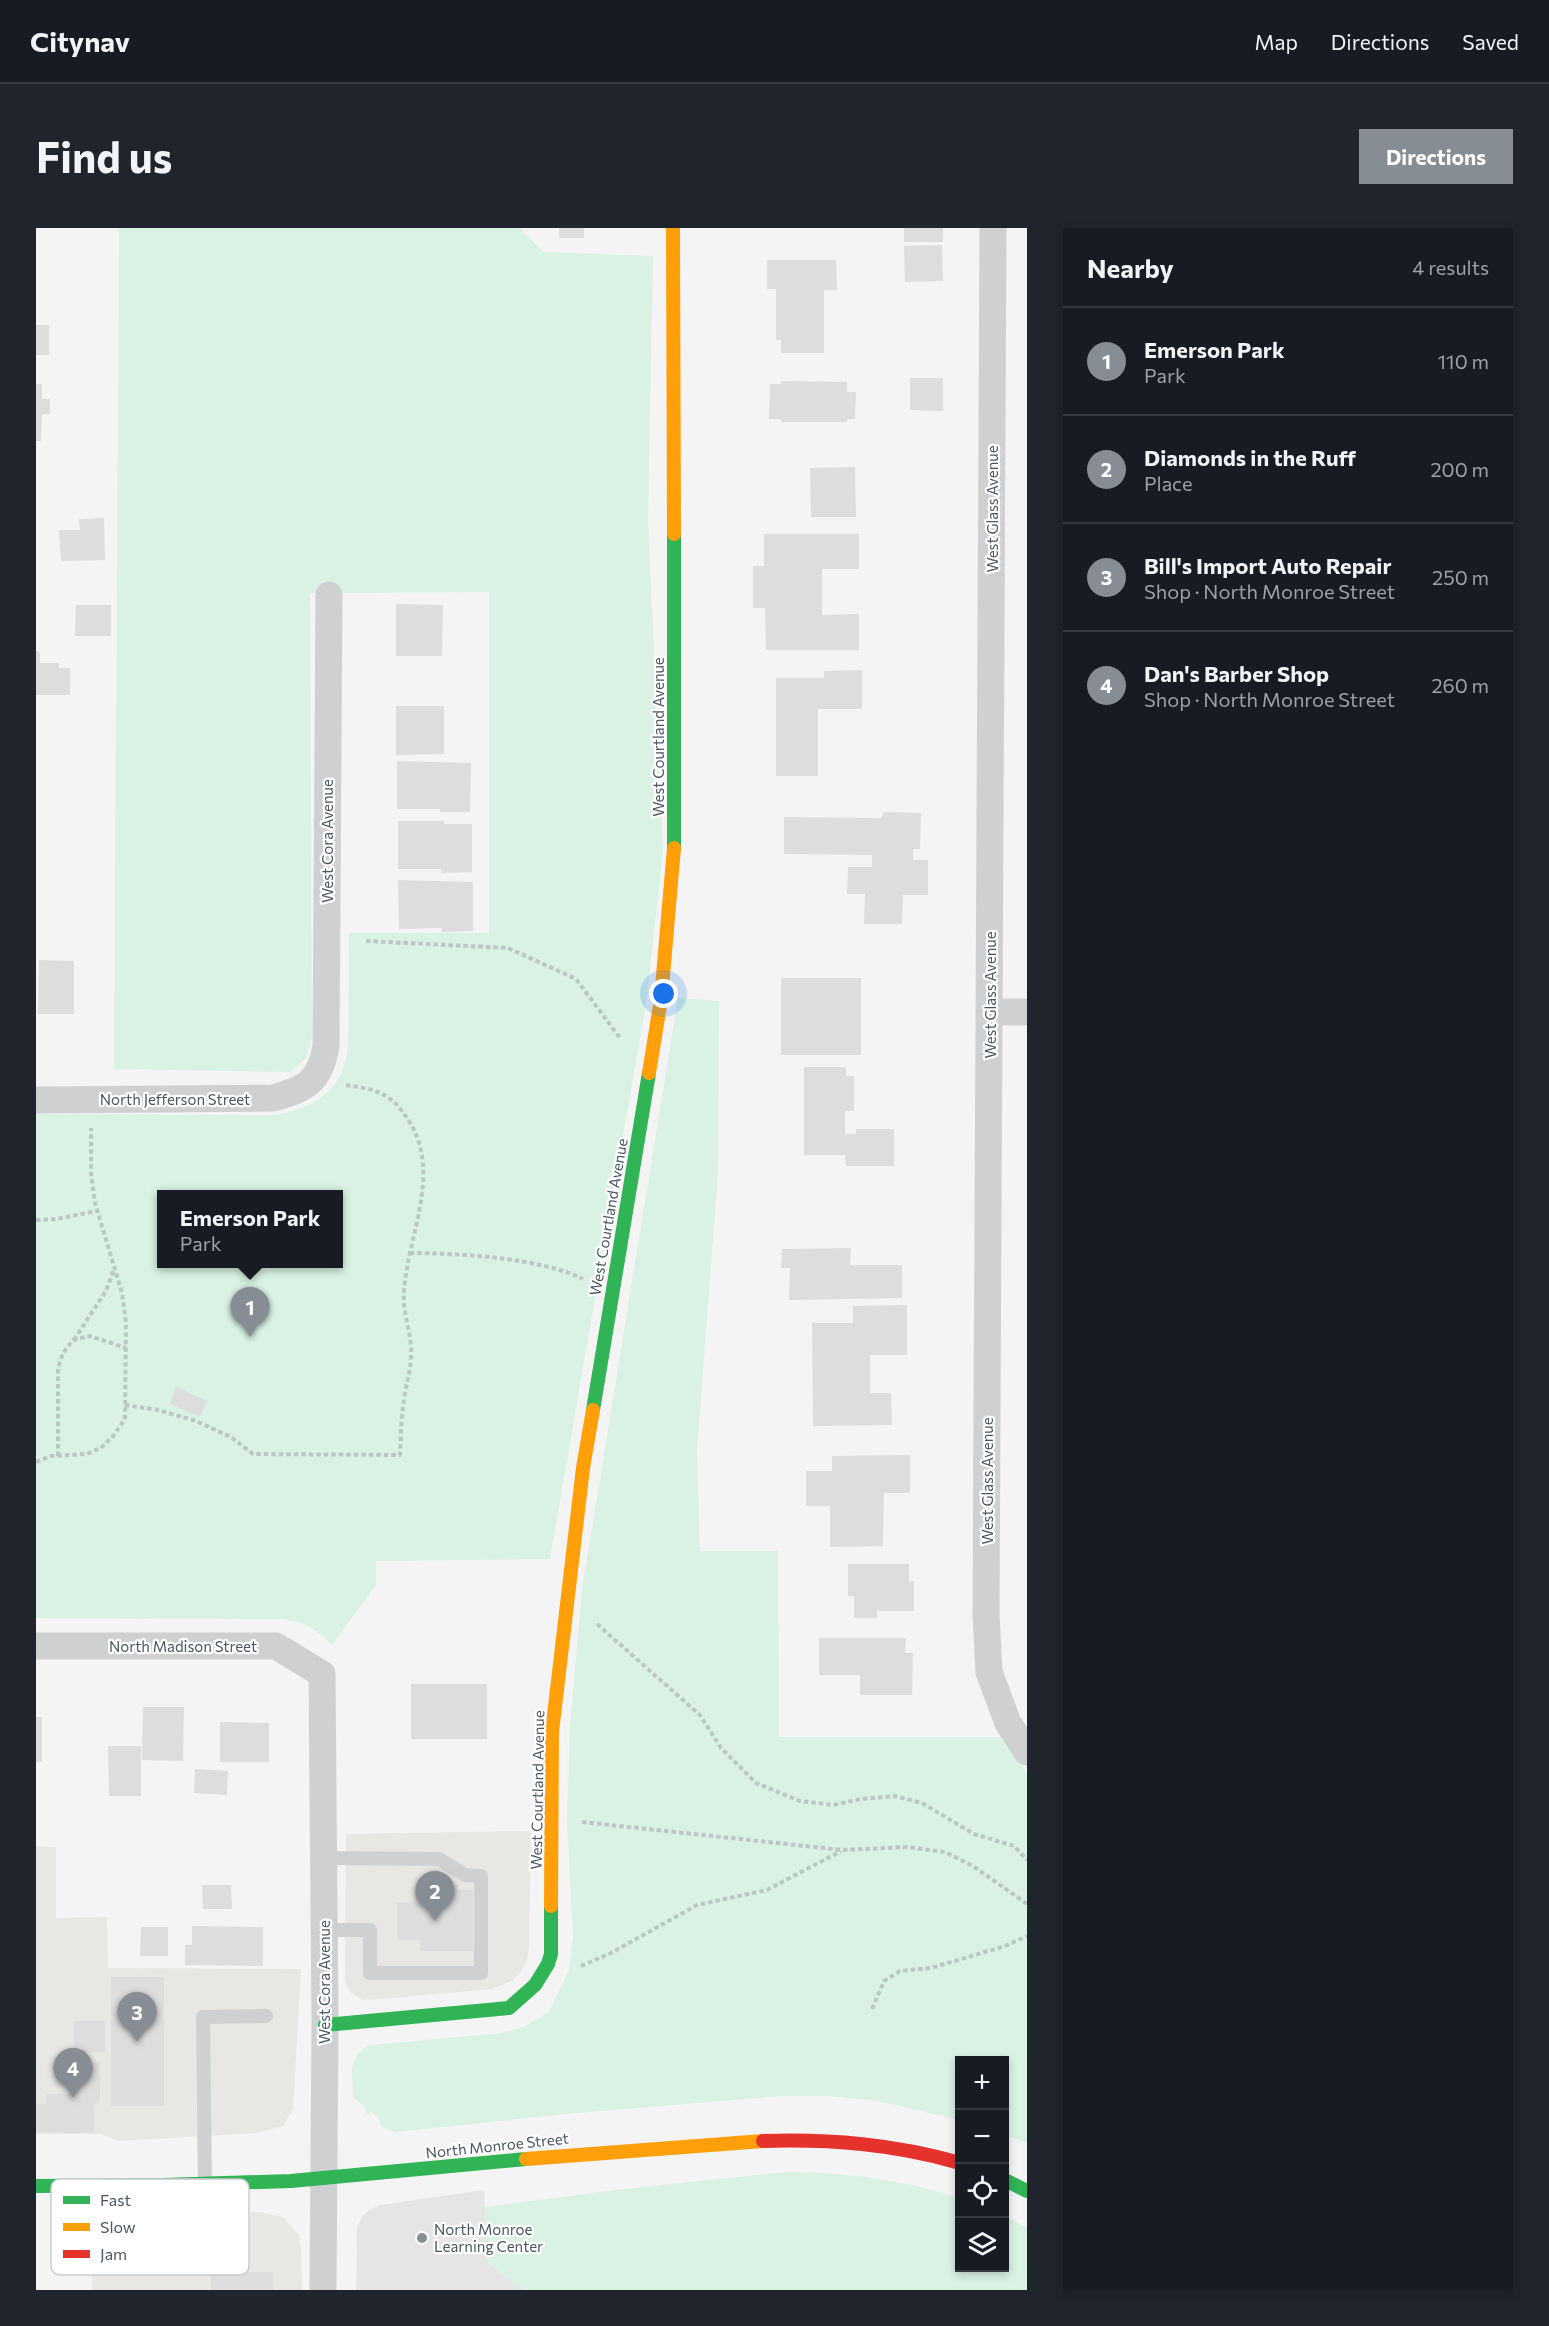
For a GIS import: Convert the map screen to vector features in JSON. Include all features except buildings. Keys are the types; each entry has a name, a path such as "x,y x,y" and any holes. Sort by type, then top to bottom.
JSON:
{"street":[{"name":"West Courtland Avenue","path":"325,2025 509,2008 528,1993 544,1975 551,1954 552,1732 583,1468 661,999 675,842 673,228"},
{"name":"West Glass Avenue","path":"993,228 986,1602 989,1672 1008,1724 1027,1752"},
{"name":"West Cora Avenue","path":"310,1083 323,1065 326,1046 328,595"},
{"path":"990,1012 1027,1012"},
{"name":"North Jefferson Street","path":"36,1100 273,1098 293,1093 310,1083"},
{"name":"North Madison Street","path":"36,1646 276,1646 322,1674"},
{"name":"West Cora Avenue","path":"322,1674 325,2025 323,2290"},
{"name":"North Monroe Street","path":"249,2182 323,2179 605,2151 800,2138 888,2145 930,2153 955,2161"},
{"path":"1009,2182 1027,2191"}],"lane":[{"path":"324,1858 439,1859 465,1875 481,1876 481,1973 370,1973 370,1930 324,1930"},
{"path":"205,2179 203,2017 266,2016"}],"path":[{"path":"366,941 508,948 576,979 619,1035 622,1044"},
{"path":"125,1405 158,1410 196,1421 231,1437 253,1454 400,1455 401,1422 411,1351 404,1315 404,1291 424,1175 423,1154 416,1133 403,1112 388,1095 370,1088 344,1084"},
{"path":"36,1462 51,1456 86,1454 101,1448 125,1419 126,1322 122,1293 97,1211 91,1174 91,1118"},
{"path":"36,1220 56,1219 97,1211"},
{"path":"410,1252 450,1253 565,1270 594,1285 613,1290"},
{"path":"58,1456 58,1368 63,1353 106,1291 114,1268"},
{"path":"73,1340 90,1336 126,1348"},
{"path":"594,1621 700,1715 721,1748 756,1784 800,1801 832,1805 861,1798 895,1796 922,1803 975,1834 1014,1846 1027,1860"},
{"path":"573,1821 843,1850 908,1847 945,1852 973,1866 1027,1904"},
{"path":"573,1970 611,1953 697,1905 767,1890 843,1850"},
{"path":"872,2008 884,1981 900,1971 931,1968 1005,1946 1027,1936"}],"shaded area":[{"path":"531,1831 529,1949 527,1961 512,1981 492,1989 382,1999 363,2000 350,1992 345,1982 346,1834"},
{"path":"36,1846 56,1847 56,1918 107,1917 108,1968 301,1969 293,2109 283,2126 256,2133 120,2141 100,2134 36,2134"},
{"name":"North Monroe Learning Center","path":"484,2190 488,2263 524,2290 356,2290 357,2228 361,2218 369,2210 381,2205"},
{"path":"249,2212 283,2217 299,2235 302,2290 92,2290 92,2275 249,2275"}],"green space":[{"path":"119,228 520,228 543,252 653,256 648,521 663,850 646,1003 550,1559 376,1561 376,1585 332,1645 310,1627 282,1619 36,1618 36,1114 276,1115 304,1107 325,1095 340,1076 345,1064 348,1049 349,933 489,933 489,592 310,593 312,1037 306,1058 290,1072 114,1069"},
{"path":"678,998 719,1001 718,1173 697,1450 700,1551 778,1551 779,1737 999,1737 1027,1772 1027,2143 1009,2136 1009,2056 955,2056 955,2119 873,2100 828,2096 781,2096 566,2114 395,2132 380,2126 380,2120 371,2111 366,2114 364,2106 353,2097 354,2060 363,2049 371,2045 503,2033 523,2027 549,2012 569,1970 573,1936 567,1819 570,1726 582,1590"},
{"path":"785,2172 874,2178 916,2186 955,2197 955,2272 1009,2272 1009,2218 1027,2228 1027,2290 524,2290 488,2263 485,2207"}],"traffic: fast":[{"path":"674,534 674,848"},
{"path":"593,1410 649,1073"},
{"path":"325,2025 509,2008 535,1985 548,1964 551,1954 551,1906"},
{"path":"249,2182 291,2181 526,2159"},
{"path":"1009,2182 1027,2191"},
{"path":"36,2186 51,2186"}],"traffic: slow":[{"path":"673,228 674,534"},
{"path":"649,1073 661,999 674,848"},
{"path":"551,1906 552,1732 583,1468 593,1410"},
{"path":"526,2159 763,2141"}],"traffic: jam":[{"path":"763,2141 862,2144 911,2151 955,2162"}],"place":[{"name":"Emerson Park","path":"250,1337"},
{"name":"Diamonds in the Ruff","path":"435,1921"},
{"name":"Bill's Import Auto Repair","path":"137,2042"},
{"name":"Dan's Barber Shop","path":"73,2098"},
{"name":"North Monroe Learning Center","path":"422,2238"}]}
